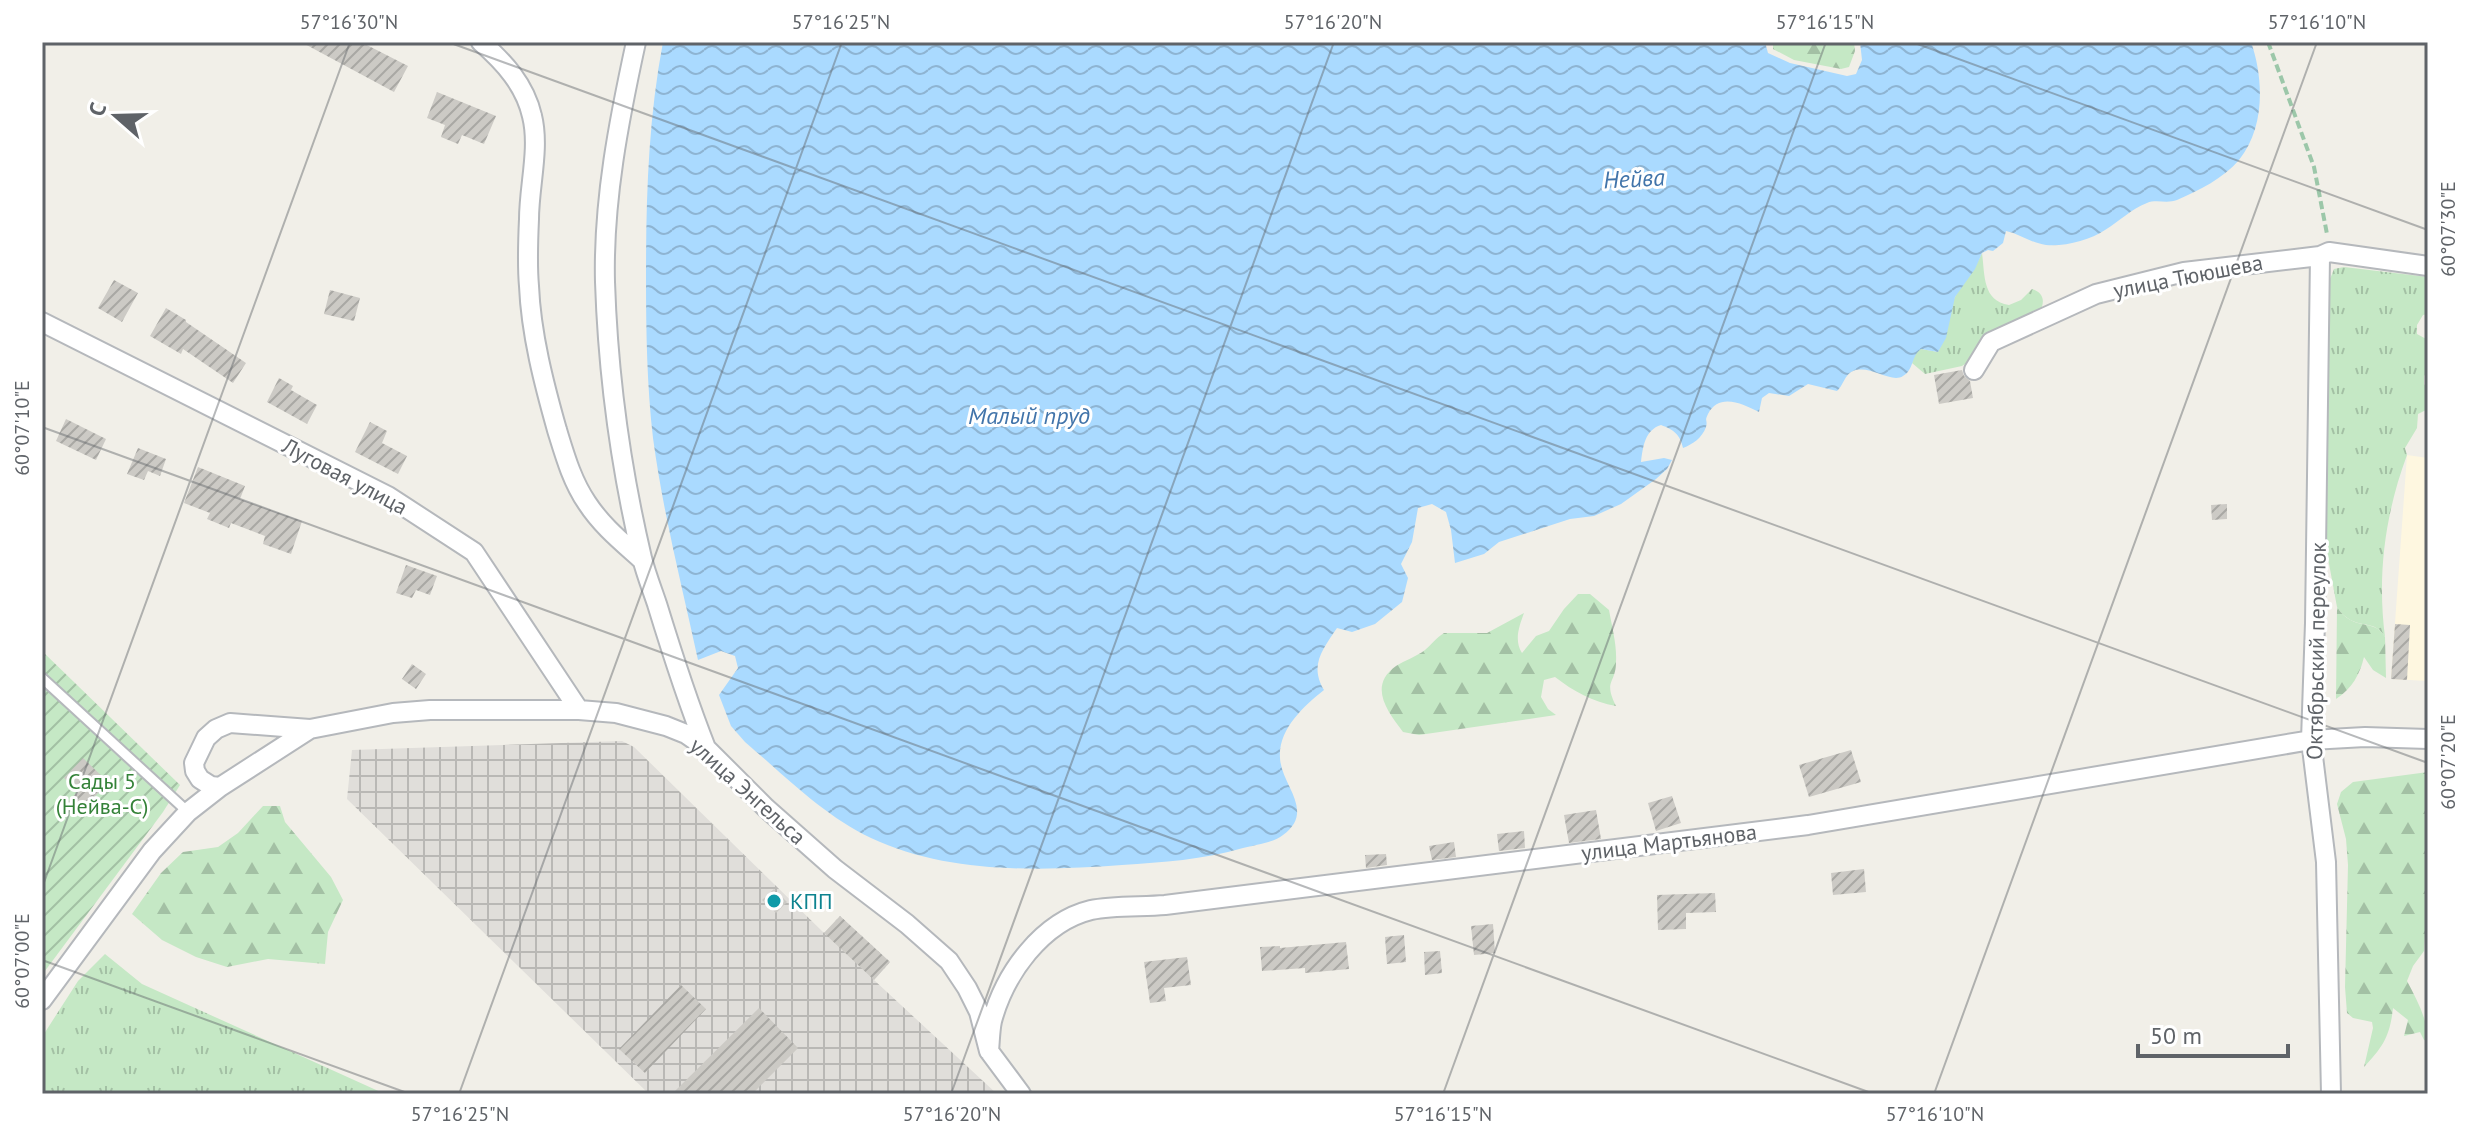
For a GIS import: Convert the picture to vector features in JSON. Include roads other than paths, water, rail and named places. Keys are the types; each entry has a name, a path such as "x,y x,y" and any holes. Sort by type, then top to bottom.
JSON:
{"street":[{"path":"481,42 514,74 533,117 535,147 530,194 528,285 544,377 563,448 574,481 586,502 603,524 642,560"},
{"path":"636,42 618,128 608,214 605,281 613,388 642,560 672,657 706,748"},
{"name":"улица Тююшева","path":"1974,370 1985,347 1991,342 2096,294 2184,272 2324,254 2428,266"},
{"name":"Октябрьский переулок","path":"2324,254 2311,740 2326,862 2331,1094"},
{"name":"Луговая улица","path":"42,322 388,496 474,552 579,710"},
{"name":"улица Энгельса","path":"310,729 220,787 211,786 200,779 195,771 194,763 206,738 230,723 310,729 393,713 430,710 579,710 616,713 686,734 706,748 766,808 835,869 907,924 949,961 979,1012 989,1051 1021,1094"},
{"name":"улица Мартьянова","path":"989,1051 992,1021 1007,985 1022,961 1039,938 1061,921 1092,909 1165,905 1808,825 2311,740 2365,737 2428,739"},
{"path":"42,1000 126,885 188,812 220,787"}],"lane":[{"path":"42,678 188,812"}],"water":[{"name":"Малый пруд","path":"663,42 1765,42 1768,53 1790,63 1847,76 1856,74 1862,60 1860,42 2251,42 2258,72 2260,103 2254,133 2239,160 2218,178 2194,192 2173,201 2147,203 2099,234 2069,244 2041,244 2006,231 2003,243 1993,251 1982,253 1975,269 1955,297 1946,338 1938,352 1921,349 1903,376 1893,378 1866,370 1853,371 1837,391 1808,384 1789,396 1769,393 1762,398 1759,412 1732,402 1718,403 1708,414 1702,434 1683,448 1676,433 1661,425 1656,427 1648,435 1641,462 1664,458 1672,460 1656,479 1621,504 1594,516 1570,519 1499,542 1484,554 1455,563 1446,512 1432,504 1418,508 1412,542 1401,564 1408,578 1402,602 1375,624 1352,632 1337,628 1323,650 1318,665 1324,690 1301,711 1283,737 1280,758 1297,807 1297,817 1279,838 1183,860 1027,869 962,864 931,858 900,850 854,829 821,807 745,742 731,726 719,695 738,668 735,656 721,651 698,660 662,494 648,379 647,190 654,101"}],"place":[{"name":"КПП","path":"774,901"}],"water label":[{"name":"Нейва","path":"1634,179"}],"park label":[{"name":"Сады 5 (Нейва-С)","path":"102,794"}]}
